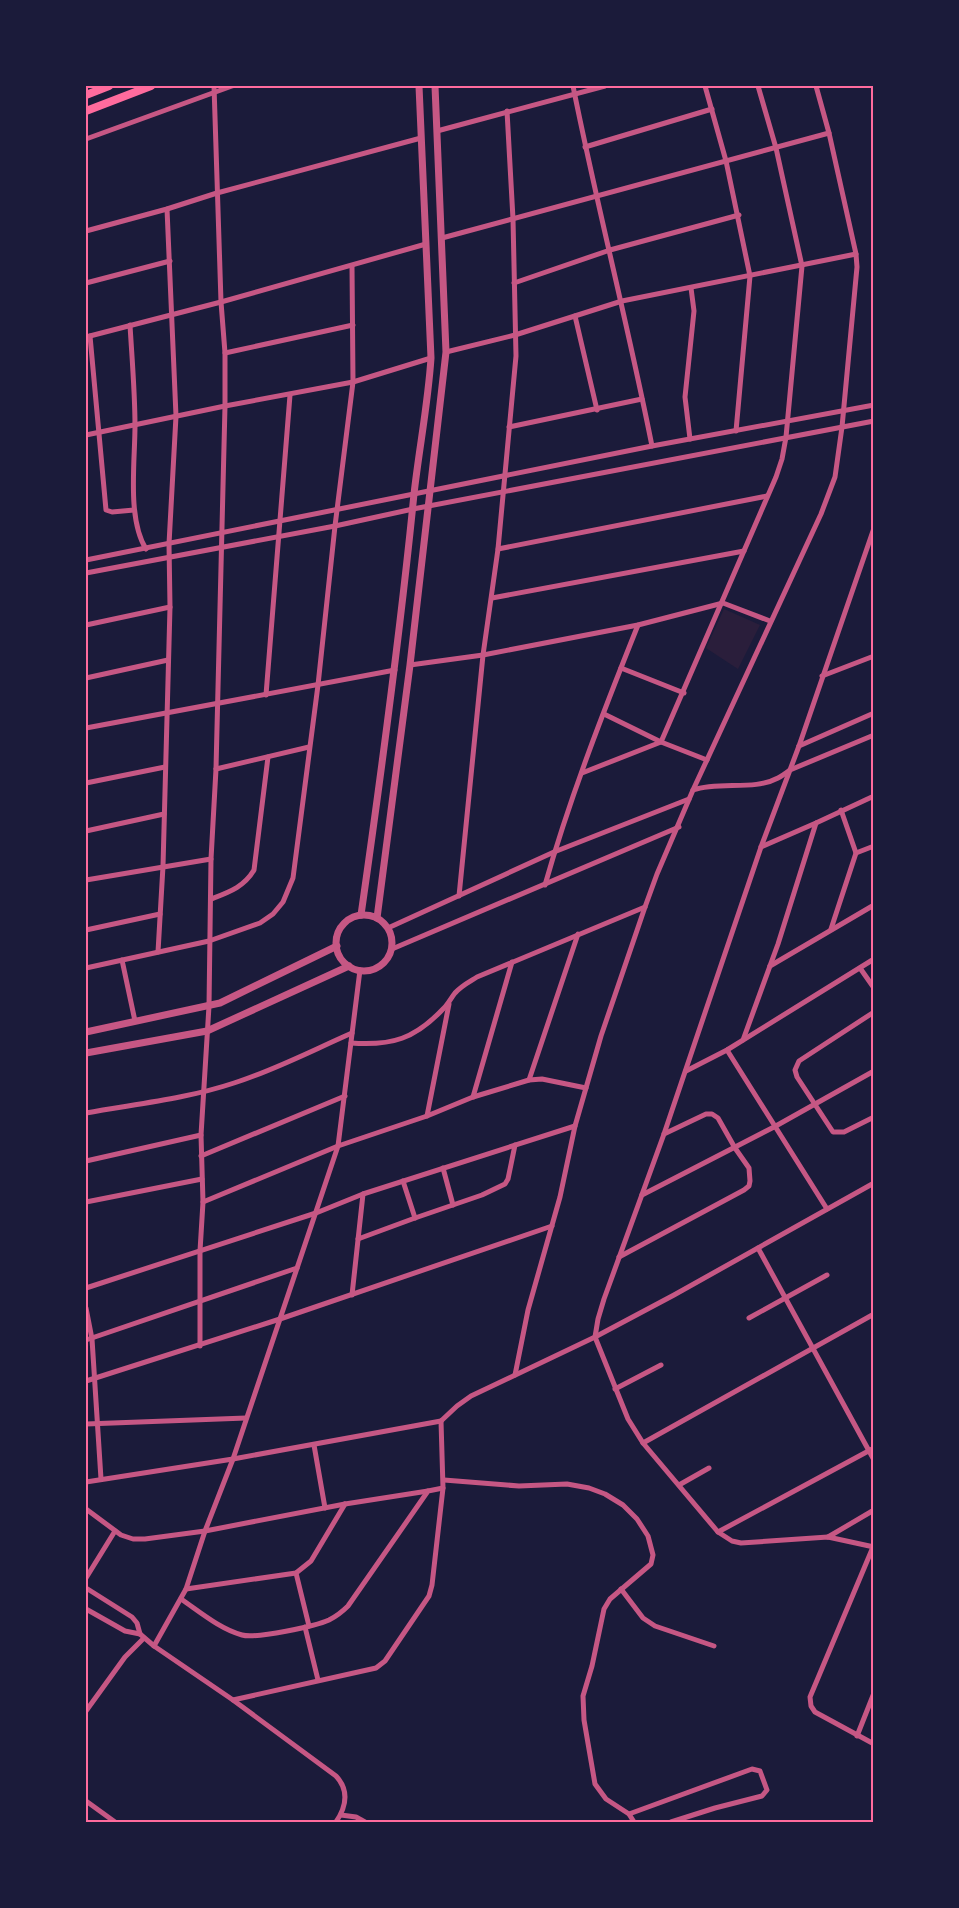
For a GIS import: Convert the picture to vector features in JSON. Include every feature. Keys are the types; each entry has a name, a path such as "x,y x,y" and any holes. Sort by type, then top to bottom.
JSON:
{"main road":[{"path":"86,95 109,86"},
{"path":"86,111 151,86"}],"street":[{"path":"86,140 214,89 232,86"},
{"path":"361,915 395,670 414,494 429,388 431,358 419,86"},
{"path":"377,918 410,665 446,352 435,86"},
{"path":"573,86 652,446"},
{"path":"436,132 604,86"},
{"path":"705,86 739,215 750,276 736,431"},
{"path":"582,773 661,742 723,603 782,459 802,266 776,148 758,86"},
{"path":"514,1375 528,1310 552,1226 575,1126 601,1036 645,907 689,799 731,712 835,477 842,428 857,267 829,134 816,86"},
{"path":"200,1346 200,1251 203,1203 201,1135 209,1006 211,859 216,769 225,406 225,353 221,302 214,89"},
{"path":"585,147 711,110"},
{"path":"459,896 483,655 498,549 515,378 513,219 507,111"},
{"path":"442,238 829,134"},
{"path":"86,231 421,138"},
{"path":"158,952 163,866 170,607 169,544 176,416 167,209"},
{"path":"514,283 610,250 739,215"},
{"path":"134,510 112,512 106,510 100,432 88,336 221,302 426,244"},
{"path":"446,352 515,335 622,301 856,254"},
{"path":"86,283 170,261"},
{"path":"86,968 209,941 260,923 273,914 283,902 293,878 353,382 352,266"},
{"path":"690,439 685,398 694,311 691,288"},
{"path":"575,316 597,410"},
{"path":"130,325 135,424 134,510 146,549"},
{"path":"225,353 353,325"},
{"path":"86,435 353,382 431,358"},
{"path":"266,695 290,395"},
{"path":"509,427 642,399"},
{"path":"86,560 652,446 873,405"},
{"path":"86,573 873,421"},
{"path":"498,549 767,496"},
{"path":"873,528 799,746 761,847 686,1071 619,1257 598,1319 595,1337 628,1419 643,1443 718,1532 732,1541 741,1543 828,1537 873,1547 810,1697 811,1706 815,1712 873,1743"},
{"path":"492,598 744,551"},
{"path":"410,665 483,655 638,625 723,603 770,621"},
{"path":"86,625 170,607"},
{"path":"545,885 554,852 582,773 638,625"},
{"path":"822,676 873,656"},
{"path":"86,678 168,660"},
{"path":"621,668 684,693"},
{"path":"86,728 395,670"},
{"path":"799,746 873,713"},
{"path":"604,714 661,742 707,760"},
{"path":"693,790 704,786 760,784 778,779 790,770 873,735"},
{"path":"216,769 309,747"},
{"path":"211,899 238,888 249,879 254,870 268,757"},
{"path":"86,783 165,767"},
{"path":"761,847 873,796"},
{"path":"388,928 554,852 689,799"},
{"path":"831,929 856,853 841,810"},
{"path":"86,831 164,814"},
{"path":"743,1040 793,899 816,823"},
{"path":"392,949 392,938 388,928 377,918 361,915 354,917 343,926 337,938 340,957 348,966 360,970 372,970 382,964 392,949 678,827"},
{"path":"856,853 873,846"},
{"path":"86,880 211,859"},
{"path":"770,966 873,906"},
{"path":"351,1043 374,1045 392,1043 421,1029 449,1003 462,986 477,977 645,907"},
{"path":"86,930 160,914"},
{"path":"529,1080 578,934"},
{"path":"86,1032 220,1003 337,946"},
{"path":"686,1071 727,1050 873,959"},
{"path":"122,960 135,1021"},
{"path":"472,1097 512,962"},
{"path":"86,1053 207,1031 348,966"},
{"path":"860,968 873,988"},
{"path":"154,1646 186,1589 338,1146 360,970"},
{"path":"427,1116 449,1003"},
{"path":"873,1012 799,1061 795,1070 814,1105 833,1132 844,1132 873,1117"},
{"path":"86,1113 203,1092 263,1073 352,1033"},
{"path":"727,1050 827,1209"},
{"path":"642,1195 735,1148 873,1071"},
{"path":"203,1203 338,1146 427,1116 472,1097 529,1080 542,1079 586,1088"},
{"path":"201,1156 345,1096"},
{"path":"619,1257 749,1186 751,1175 749,1168 735,1148 722,1122 712,1114 706,1114 664,1134"},
{"path":"86,1288 316,1213 404,1180 575,1126"},
{"path":"86,1161 201,1135"},
{"path":"358,1239 482,1195 505,1184 515,1145"},
{"path":"443,1168 453,1205"},
{"path":"86,1202 202,1179"},
{"path":"404,1180 415,1218"},
{"path":"86,1482 314,1445 441,1421 471,1396 595,1337 873,1183"},
{"path":"352,1295 363,1194"},
{"path":"86,1381 200,1346 552,1226"},
{"path":"758,1248 871,1449 873,1460"},
{"path":"88,1339 297,1268"},
{"path":"748,1318 827,1275"},
{"path":"86,1308 88,1339 95,1379 101,1479"},
{"path":"643,1443 873,1314"},
{"path":"615,1389 662,1365"},
{"path":"86,1424 246,1418"},
{"path":"233,1700 376,1668 385,1661 429,1596 444,1480 441,1421"},
{"path":"314,1445 325,1508"},
{"path":"718,1532 871,1449"},
{"path":"679,1485 709,1468"},
{"path":"444,1480 519,1486 567,1484 605,1494 623,1505 637,1519 648,1536 653,1555 651,1564 610,1599 604,1609 583,1696 595,1784 606,1799 629,1814 634,1822"},
{"path":"86,1509 115,1531 133,1539 205,1531 443,1488"},
{"path":"181,1599 228,1629 242,1635 258,1636 327,1621 340,1614 348,1606 428,1491"},
{"path":"186,1589 296,1573 311,1561 345,1504"},
{"path":"828,1537 873,1510"},
{"path":"86,1578 115,1531"},
{"path":"296,1573 318,1680"},
{"path":"86,1588 132,1617 142,1636"},
{"path":"621,1589 643,1618 655,1626 714,1646"},
{"path":"86,1609 125,1631 142,1636 300,1749 340,1781 346,1797 341,1815 336,1822"},
{"path":"86,1711 142,1636"},
{"path":"857,1736 873,1693"},
{"path":"629,1814 752,1769 760,1771 766,1794 671,1822"},
{"path":"86,1801 115,1822"},
{"path":"341,1815 356,1817 365,1822"}],"shaded area":[{"path":"724,609 760,625 738,669 706,648"}]}
